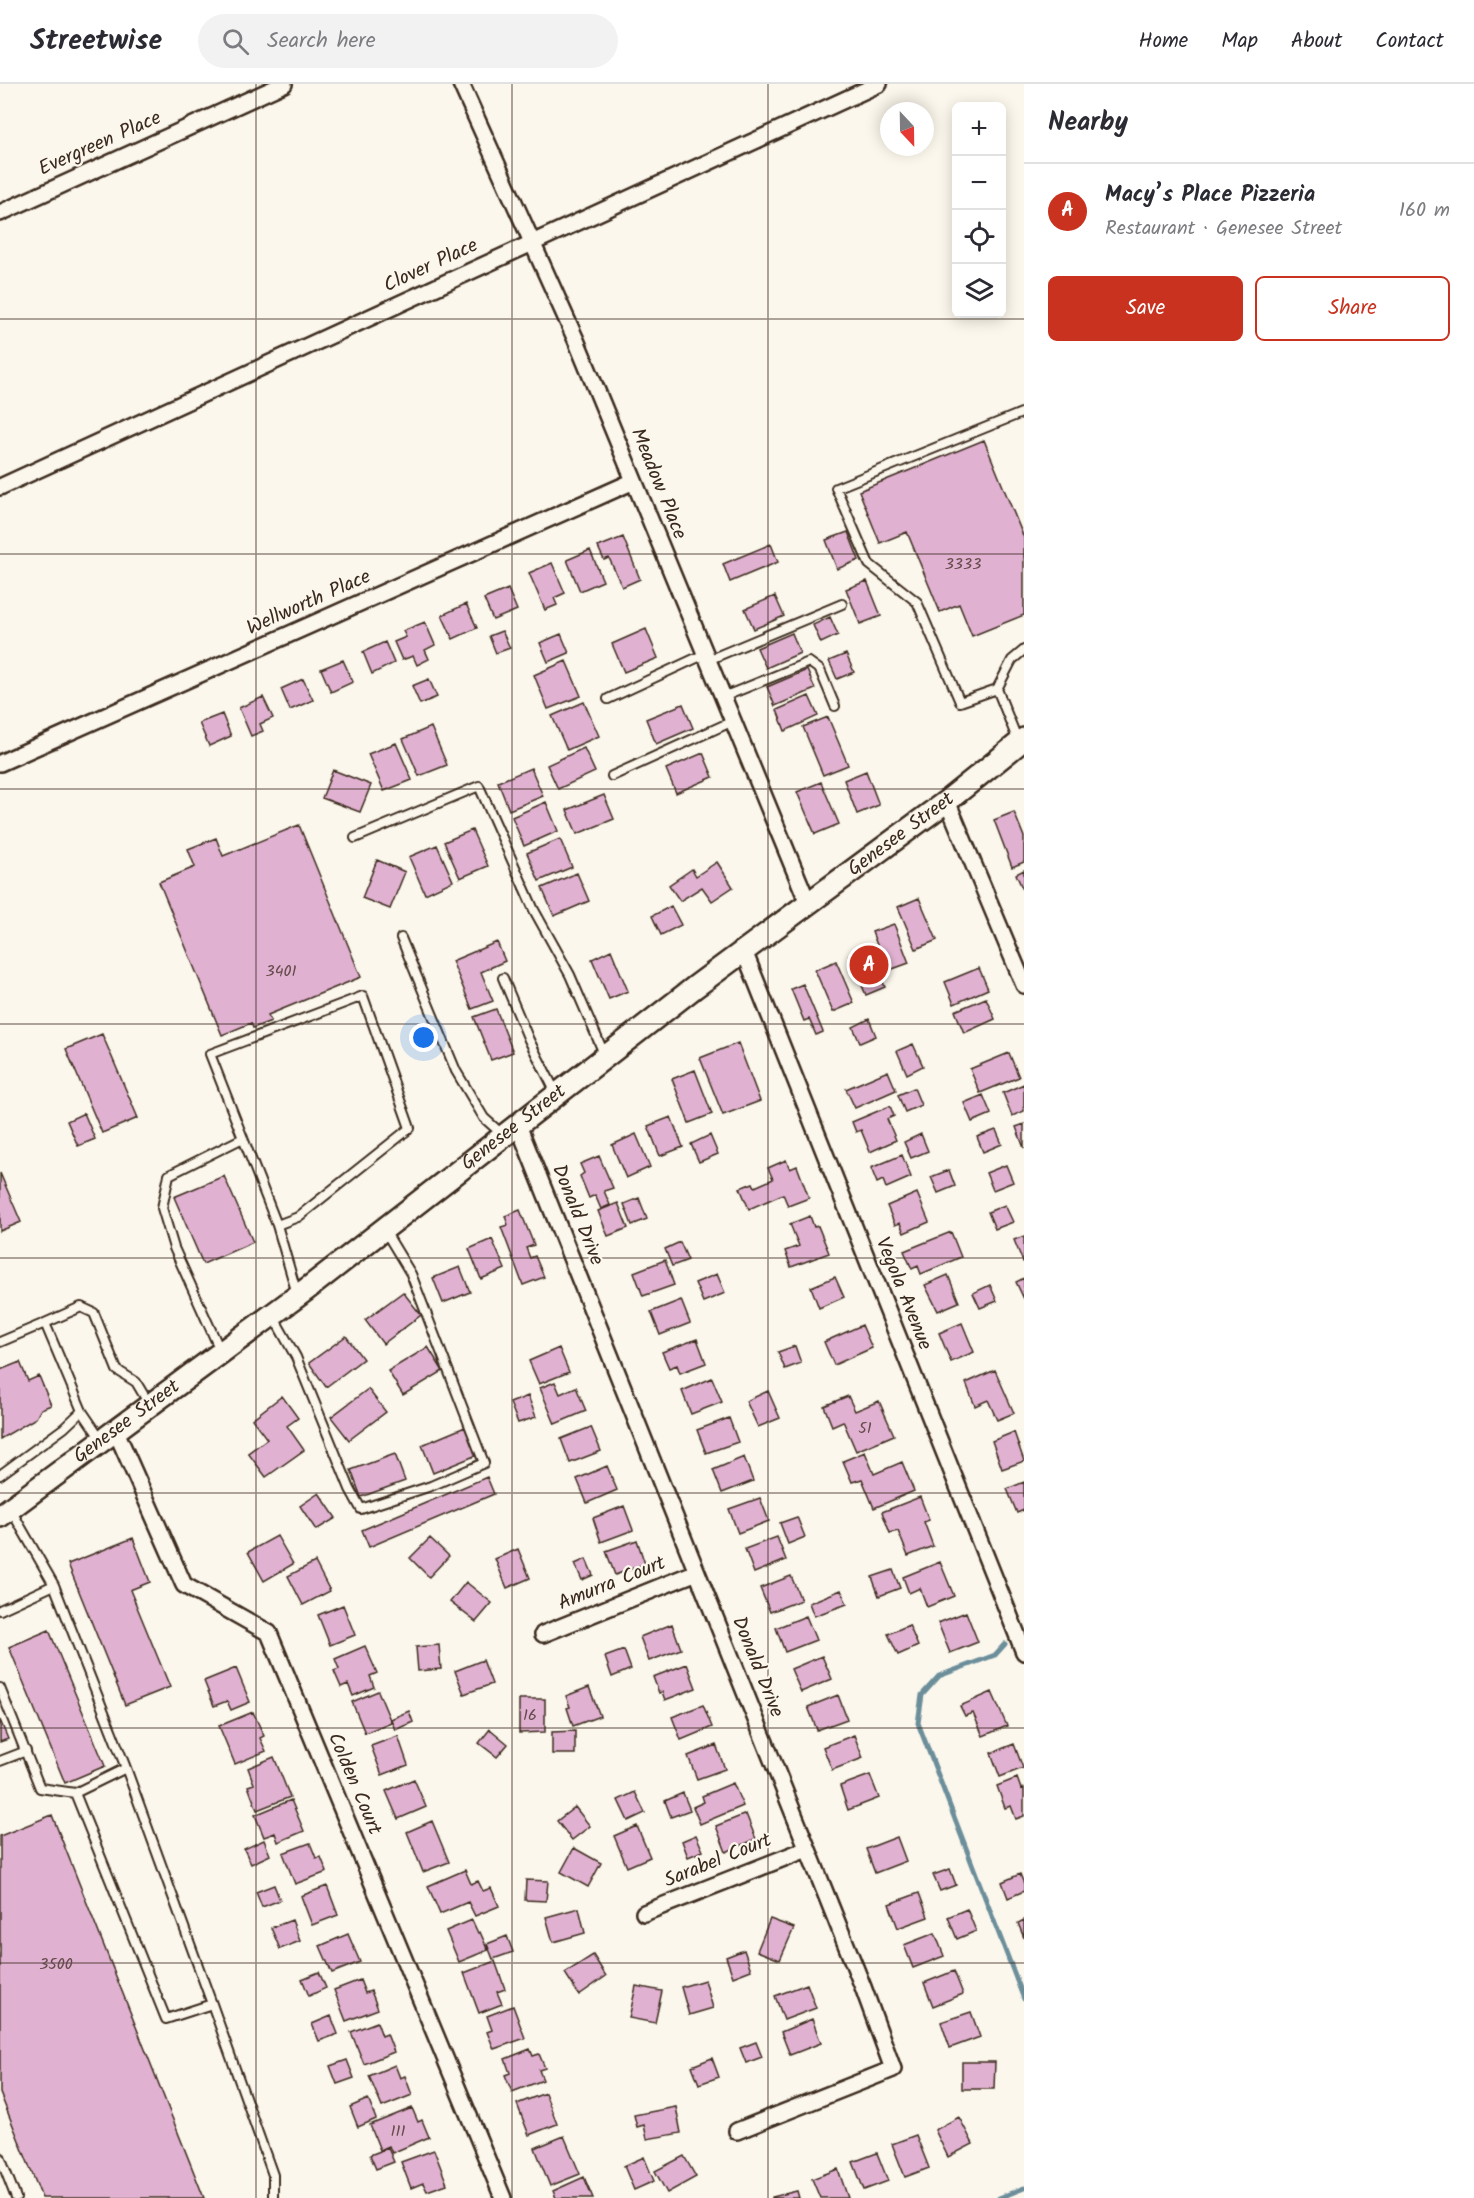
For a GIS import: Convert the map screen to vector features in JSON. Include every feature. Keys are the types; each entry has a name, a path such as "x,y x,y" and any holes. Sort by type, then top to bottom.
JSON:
{"main road":[{"name":"Genesee Street","path":"5,1512 298,1295 556,1094 947,801 1021,741"}],"street":[{"name":"Evergreen Place","path":"0,213 284,84"},
{"name":"Meadow Place","path":"461,84 576,340 808,903"},
{"name":"Clover Place","path":"0,487 879,84"},
{"name":"Wellworth Place","path":"0,763 634,481"},
{"path":"947,801 1024,985"},
{"name":"Vegola Avenue","path":"744,951 1024,1652"},
{"name":"Donald Drive","path":"511,1130 697,1572 863,1987 893,2069 737,2131"},
{"name":"Colden Court","path":"108,1434 184,1585 269,1633 503,2198"},
{"name":"Amurra Court","path":"543,1634 697,1572"},
{"name":"Sarabel Court","path":"644,1913 807,1849"}],"lane":[{"path":"1024,412 836,488 869,564 917,602 960,702 997,688 1012,660 1024,650"},
{"path":"608,699 706,657 842,604"},
{"path":"723,697 809,662 820,670 836,706"},
{"path":"997,688 1021,741"},
{"path":"612,776 733,721"},
{"path":"355,838 479,786 534,910 570,975 605,1057"},
{"path":"401,938 456,1071 484,1118 511,1130"},
{"path":"503,978 529,1040 556,1094"},
{"path":"277,1225 298,1217 410,1128 363,996 210,1054 277,1225 298,1295"},
{"path":"221,1351 174,1248 162,1208 169,1175 243,1138"},
{"path":"272,1314 296,1357 350,1489 361,1509 430,1486 484,1462 411,1274 396,1245 384,1229"},
{"path":"0,1342 81,1306 94,1313 117,1370 136,1382 149,1404"},
{"path":"45,1323 82,1411 108,1434"},
{"path":"0,1475 64,1428 82,1411"},
{"path":"5,1512 54,1585 126,1768 273,2175 273,2198"},
{"path":"0,1610 54,1585"},
{"path":"0,1688 40,1788 75,1793 126,1768"},
{"path":"0,1761 26,1751"},
{"path":"75,1793 166,2019 212,2004"},
{"path":"0,2157 16,2198"}],"building":[{"path":"984,440 1024,538 1024,615 972,636 959,604 940,612 907,532 880,543 859,491"},
{"path":"848,532 859,560 837,569 826,540"},
{"path":"623,537 640,579 622,587 609,558 604,560 598,547"},
{"path":"771,544 778,562 730,582 723,564"},
{"path":"590,550 603,581 580,591 567,560"},
{"path":"552,563 565,593 554,598 557,605 545,610 529,573"},
{"path":"867,581 881,616 860,624 846,589"},
{"path":"508,589 517,610 493,620 484,599"},
{"path":"775,596 784,616 754,629 745,609"},
{"path":"466,604 477,628 453,639 442,615"},
{"path":"830,617 838,635 821,643 813,625"},
{"path":"425,622 435,645 425,650 429,659 417,665 413,656 402,660 394,642 406,637 403,631"},
{"path":"646,629 658,658 624,672 612,644"},
{"path":"502,631 510,648 496,653 489,636"},
{"path":"792,633 800,653 766,668 757,648"},
{"path":"561,634 569,653 548,662 540,643"},
{"path":"385,642 394,663 372,674 363,652"},
{"path":"846,654 854,672 837,679 829,661"},
{"path":"343,660 353,682 331,692 321,669"},
{"path":"566,661 581,696 548,709 534,675"},
{"path":"807,670 815,689 775,706 767,687"},
{"path":"303,679 313,700 290,710 281,689"},
{"path":"429,679 437,697 420,704 412,686"},
{"path":"809,696 818,716 785,731 777,710"},
{"path":"263,697 273,718 260,724 263,731 251,736 239,708"},
{"path":"584,702 599,736 567,750 552,716"},
{"path":"683,704 693,728 656,744 646,719"},
{"path":"222,714 231,736 209,746 199,723"},
{"path":"828,717 848,765 823,775 803,727"},
{"path":"431,727 447,765 419,776 403,739"},
{"path":"396,743 412,780 384,791 368,754"},
{"path":"584,748 595,772 558,789 547,765"},
{"path":"703,753 713,777 676,793 666,769"},
{"path":"531,768 543,796 509,810 498,782"},
{"path":"333,770 371,785 360,812 322,798"},
{"path":"866,771 879,805 857,814 844,780"},
{"path":"821,782 839,824 815,834 797,792"},
{"path":"604,795 614,819 577,834 567,810"},
{"path":"546,802 558,831 524,846 512,817"},
{"path":"1014,812 1024,837 1024,862 1012,867 994,820"},
{"path":"299,825 361,977 268,1015 271,1021 253,1028 251,1023 222,1035 159,882 195,867 188,849 216,838 223,856"},
{"path":"472,830 488,866 460,878 444,842"},
{"path":"560,839 572,867 539,881 527,853"},
{"path":"437,845 453,881 425,894 409,857"},
{"path":"377,860 405,872 390,909 362,898"},
{"path":"717,862 733,887 712,901 702,887 680,901 669,885 692,869 696,876"},
{"path":"1024,870 1024,890 1023,890 1016,874"},
{"path":"577,873 589,901 554,916 542,888"},
{"path":"919,898 937,940 916,949 898,907"},
{"path":"671,906 681,925 661,935 652,916"},
{"path":"894,924 909,963 887,971 872,932"},
{"path":"497,942 505,961 481,972 493,1001 472,1009 452,961"},
{"path":"869,947 885,987 866,995 849,955"},
{"path":"611,950 628,991 609,999 592,959"},
{"path":"836,961 854,1003 833,1012 815,970"},
{"path":"979,968 988,989 954,1004 945,982"},
{"path":"803,984 823,1032 816,1035 809,1019 804,1021 791,989"},
{"path":"986,998 995,1019 964,1033 955,1011"},
{"path":"496,1009 513,1052 491,1060 474,1017"},
{"path":"869,1019 876,1036 860,1043 853,1027"},
{"path":"102,1034 138,1118 102,1133 66,1049"},
{"path":"738,1043 760,1101 723,1115 700,1058"},
{"path":"913,1044 923,1066 907,1074 897,1051"},
{"path":"1009,1053 1019,1077 980,1093 970,1069"},
{"path":"695,1070 712,1114 689,1123 672,1079"},
{"path":"888,1071 896,1090 855,1108 846,1089"},
{"path":"1024,1084 1024,1111 1012,1116 1003,1093"},
{"path":"914,1088 921,1105 905,1112 898,1095"},
{"path":"983,1095 991,1114 972,1122 964,1103"},
{"path":"890,1106 894,1116 887,1119 896,1140 870,1152 861,1130 856,1132 852,1122"},
{"path":"84,1113 95,1139 78,1146 67,1121"},
{"path":"671,1117 683,1147 660,1156 648,1126"},
{"path":"1024,1124 1024,1148 1016,1127"},
{"path":"996,1130 1002,1144 983,1152 977,1137"},
{"path":"636,1134 650,1167 626,1178 612,1145"},
{"path":"921,1134 928,1151 911,1158 904,1142"},
{"path":"710,1135 718,1154 699,1162 691,1144"},
{"path":"902,1155 911,1177 886,1188 883,1180 877,1183 871,1168"},
{"path":"599,1156 613,1188 604,1191 610,1205 601,1209 595,1195 589,1198 580,1176 584,1173 580,1164"},
{"path":"786,1160 790,1169 797,1166 809,1198 788,1206 783,1194 749,1209 740,1188 753,1183 755,1187 773,1179 768,1168"},
{"path":"1006,1165 1013,1182 993,1190 986,1173"},
{"path":"949,1170 955,1186 938,1193 931,1177"},
{"path":"0,1173 21,1222 0,1231"},
{"path":"224,1176 253,1242 203,1264 174,1197"},
{"path":"917,1193 929,1222 904,1233 900,1223 895,1225 887,1206"},
{"path":"639,1198 647,1219 632,1225 624,1204"},
{"path":"618,1203 628,1228 608,1236 598,1211"},
{"path":"1005,1205 1013,1222 995,1229 988,1212"},
{"path":"520,1210 534,1245 526,1248 530,1258 535,1256 544,1277 523,1285 501,1227 508,1225 505,1216"},
{"path":"810,1216 814,1227 818,1226 829,1253 791,1267 785,1251 799,1246 790,1224"},
{"path":"951,1232 961,1257 921,1274 918,1266 912,1269 904,1251"},
{"path":"1024,1236 1024,1262 1023,1262 1014,1240"},
{"path":"492,1239 505,1269 481,1279 469,1249"},
{"path":"680,1242 688,1260 672,1266 665,1249"},
{"path":"665,1260 674,1285 643,1296 634,1272"},
{"path":"460,1267 470,1292 443,1303 433,1278"},
{"path":"717,1274 725,1293 703,1302 695,1283"},
{"path":"948,1275 959,1302 938,1311 925,1285"},
{"path":"835,1277 844,1297 819,1308 811,1287"},
{"path":"1024,1278 1024,1299 1016,1282"},
{"path":"990,1285 997,1301 980,1308 973,1293"},
{"path":"403,1292 421,1315 383,1344 365,1320"},
{"path":"681,1300 690,1323 660,1335 651,1312"},
{"path":"962,1323 974,1352 951,1362 939,1333"},
{"path":"862,1325 872,1348 834,1365 824,1342"},
{"path":"346,1336 363,1359 326,1387 309,1363"},
{"path":"697,1339 706,1363 680,1373 677,1365 669,1368 662,1352"},
{"path":"795,1346 801,1363 785,1369 778,1352"},
{"path":"428,1347 443,1371 403,1395 388,1371"},
{"path":"559,1348 569,1372 539,1384 529,1361"},
{"path":"20,1362 28,1381 39,1376 51,1405 41,1409 36,1418 0,1439 0,1370"},
{"path":"995,1370 1014,1413 997,1420 988,1400 975,1406 966,1383"},
{"path":"712,1378 722,1402 691,1414 682,1391"},
{"path":"555,1382 560,1394 576,1387 586,1411 555,1424 540,1388"},
{"path":"368,1389 386,1412 349,1440 331,1417"},
{"path":"768,1391 780,1418 758,1427 746,1401"},
{"path":"282,1396 298,1418 287,1426 304,1450 266,1477 248,1453 267,1439 252,1419"},
{"path":"528,1396 536,1417 518,1423 510,1403"},
{"path":"848,1396 855,1411 879,1401 894,1435 856,1451 843,1421 832,1426 824,1406"},
{"path":"729,1418 738,1442 706,1453 697,1430"},
{"path":"465,1427 477,1455 433,1473 422,1445"},
{"path":"591,1427 601,1451 570,1463 561,1439"},
{"path":"1014,1432 1024,1461 1002,1469 992,1441"},
{"path":"865,1452 874,1474 902,1462 914,1491 874,1508 862,1479 852,1482 843,1461"},
{"path":"395,1454 405,1481 361,1497 351,1470"},
{"path":"744,1457 753,1481 722,1493 713,1470"},
{"path":"607,1466 617,1490 587,1503 577,1479"},
{"path":"487,1477 494,1494 369,1547 362,1530"},
{"path":"1024,1482 1024,1510 1017,1513 1007,1489"},
{"path":"319,1493 336,1518 316,1530 300,1506"},
{"path":"920,1497 929,1520 924,1522 933,1546 908,1556 898,1531 890,1533 882,1512"},
{"path":"760,1498 769,1521 738,1533 729,1509"},
{"path":"624,1506 633,1530 601,1542 593,1518"},
{"path":"797,1517 805,1537 788,1544 780,1523"},
{"path":"277,1536 293,1564 264,1581 248,1552"},
{"path":"777,1537 786,1560 754,1573 745,1549"},
{"path":"133,1538 150,1582 130,1590 170,1687 125,1705 68,1564"},
{"path":"430,1538 449,1556 429,1577 410,1558"},
{"path":"637,1540 645,1564 615,1575 606,1551"},
{"path":"518,1549 530,1578 507,1588 495,1559"},
{"path":"586,1559 593,1575 582,1580 575,1564"},
{"path":"315,1562 330,1591 303,1605 288,1576"},
{"path":"940,1562 954,1596 927,1607 920,1588 909,1593 903,1577"},
{"path":"893,1570 900,1588 879,1596 872,1577"},
{"path":"791,1576 801,1600 770,1612 760,1588"},
{"path":"466,1582 492,1603 476,1622 450,1602"},
{"path":"841,1590 847,1604 814,1616 809,1603"},
{"path":"343,1605 355,1635 330,1645 318,1615"},
{"path":"966,1612 978,1642 950,1653 938,1623"},
{"path":"806,1616 816,1640 785,1652 776,1628"},
{"path":"672,1624 681,1649 649,1661 640,1637"},
{"path":"909,1625 918,1646 898,1655 888,1634"},
{"path":"49,1630 105,1766 65,1783 9,1647"},
{"path":"439,1645 441,1669 418,1671 416,1647"},
{"path":"365,1646 377,1673 370,1676 374,1687 353,1696 348,1684 341,1687 334,1671 339,1669 335,1659"},
{"path":"624,1650 631,1669 612,1677 605,1657"},
{"path":"822,1656 832,1679 801,1692 791,1669"},
{"path":"483,1660 492,1684 464,1694 455,1671"},
{"path":"687,1664 696,1688 665,1700 662,1692 659,1693 653,1677"},
{"path":"236,1668 250,1702 231,1710 227,1701 214,1706 204,1681"},
{"path":"589,1687 600,1716 573,1726 566,1696"},
{"path":"378,1691 391,1722 365,1733 352,1702"},
{"path":"992,1692 1007,1726 983,1736 973,1713 965,1716 960,1706"},
{"path":"838,1695 847,1719 817,1730 808,1707"},
{"path":"519,1699 545,1699 545,1732 519,1733"},
{"path":"703,1705 712,1727 681,1740 672,1717"},
{"path":"409,1711 413,1722 395,1730 391,1719"},
{"path":"253,1712 264,1736 260,1738 266,1751 235,1764 219,1726"},
{"path":"0,1720 8,1739 0,1742"},
{"path":"490,1729 508,1744 497,1757 479,1743"},
{"path":"575,1731 575,1754 552,1754 552,1732"},
{"path":"854,1735 863,1758 832,1770 823,1747"},
{"path":"398,1736 408,1765 382,1775 371,1746"},
{"path":"1014,1744 1023,1768 1000,1777 991,1753"},
{"path":"716,1745 725,1769 697,1779 688,1756"},
{"path":"274,1757 290,1797 257,1810 248,1786 254,1784 248,1768"},
{"path":"870,1775 879,1798 848,1810 840,1786"},
{"path":"1017,1778 1021,1789 1024,1788 1024,1816 1016,1819 1011,1806 1005,1808 997,1786"},
{"path":"414,1779 426,1807 398,1819 386,1791"},
{"path":"733,1783 743,1806 700,1824 693,1807 704,1802 702,1796"},
{"path":"635,1792 645,1813 628,1821 618,1800"},
{"path":"683,1793 690,1810 671,1817 665,1801"},
{"path":"291,1800 304,1831 278,1842 275,1833 264,1837 255,1815"},
{"path":"575,1807 590,1826 572,1840 557,1821"},
{"path":"746,1814 756,1839 726,1852 716,1826"},
{"path":"52,1815 204,2198 42,2198 0,2093 0,1836"},
{"path":"432,1821 449,1862 423,1872 407,1832"},
{"path":"637,1826 650,1857 627,1867 614,1836"},
{"path":"696,1835 703,1851 688,1857 682,1841"},
{"path":"897,1837 906,1861 875,1873 866,1849"},
{"path":"264,1840 270,1855 251,1864 244,1849"},
{"path":"310,1843 316,1858 321,1857 327,1872 295,1884 283,1853"},
{"path":"574,1848 601,1863 588,1887 561,1872"},
{"path":"950,1869 956,1885 940,1891 933,1875"},
{"path":"465,1870 471,1884 478,1881 483,1891 491,1888 499,1906 475,1916 468,1902 440,1914 428,1886"},
{"path":"1020,1874 1024,1891 1008,1898 1002,1882"},
{"path":"526,1880 548,1881 546,1901 525,1900"},
{"path":"274,1885 280,1900 262,1907 256,1892"},
{"path":"327,1886 338,1915 312,1925 301,1896"},
{"path":"919,1893 928,1917 898,1928 889,1904"},
{"path":"579,1908 585,1933 553,1942 546,1917"},
{"path":"967,1909 976,1931 957,1939 948,1917"},
{"path":"770,1919 794,1928 780,1960 757,1951"},
{"path":"292,1920 300,1941 280,1949 271,1928"},
{"path":"472,1920 488,1950 459,1962 446,1931"},
{"path":"1024,1920 1024,1938 1018,1923"},
{"path":"935,1933 944,1956 913,1968 904,1945"},
{"path":"348,1934 360,1962 332,1973 320,1946"},
{"path":"507,1936 513,1952 493,1959 487,1944"},
{"path":"744,1950 751,1970 733,1977 726,1957"},
{"path":"593,1955 606,1976 579,1995 565,1973"},
{"path":"495,1961 505,1989 497,1992 502,2004 479,2013 464,1973"},
{"path":"954,1971 963,1994 933,2006 924,1983"},
{"path":"319,1972 326,1988 309,1996 302,1979"},
{"path":"360,1980 365,1993 371,1991 378,2009 346,2021 334,1990"},
{"path":"705,1980 713,2008 689,2015 681,1987"},
{"path":"807,1984 816,2008 784,2020 775,1996"},
{"path":"636,1986 662,1991 655,2023 629,2018"},
{"path":"513,2006 525,2038 494,2049 487,2032 492,2030 487,2016"},
{"path":"971,2012 980,2037 950,2048 941,2022"},
{"path":"331,2016 338,2034 319,2041 312,2024"},
{"path":"812,2019 821,2043 790,2055 781,2032"},
{"path":"377,2022 382,2036 387,2034 394,2052 364,2064 351,2032"},
{"path":"756,2042 762,2057 746,2063 740,2048"},
{"path":"530,2049 533,2056 539,2054 545,2068 539,2070 543,2080 512,2092 505,2075 510,2073 505,2059"},
{"path":"712,2058 719,2077 699,2084 692,2066"},
{"path":"347,2060 354,2078 337,2084 330,2066"},
{"path":"962,2062 995,2062 994,2089 962,2089"},
{"path":"395,2065 400,2078 405,2076 412,2095 382,2107 369,2076"},
{"path":"545,2093 557,2124 529,2135 517,2104"},
{"path":"368,2099 376,2119 358,2127 350,2107"},
{"path":"676,2107 681,2133 647,2139 644,2125 637,2127 634,2115"},
{"path":"412,2108 418,2122 422,2120 429,2137 392,2153 389,2146 380,2150 370,2125"},
{"path":"959,2117 973,2144 948,2157 935,2130"},
{"path":"916,2135 929,2168 905,2177 892,2144"},
{"path":"564,2136 580,2174 550,2186 535,2148"},
{"path":"388,2148 394,2162 376,2169 370,2155"},
{"path":"434,2150 447,2184 427,2191 423,2183 411,2188 401,2162"},
{"path":"877,2153 888,2181 864,2190 853,2162"},
{"path":"684,2156 696,2177 667,2193 655,2171"},
{"path":"644,2157 654,2181 634,2190 624,2166"},
{"path":"838,2169 848,2198 820,2198 812,2179"},
{"path":"584,2177 593,2198 556,2198 553,2191"},
{"path":"797,2191 799,2198 772,2198 772,2197"}],"waterway":[{"path":"1005,1644 995,1655 939,1676 922,1695 918,1723 1024,1999"},
{"path":"999,2198 1024,2188"}],"place":[{"name":"Macy’s Place Pizzeria","path":"869,965"}]}
